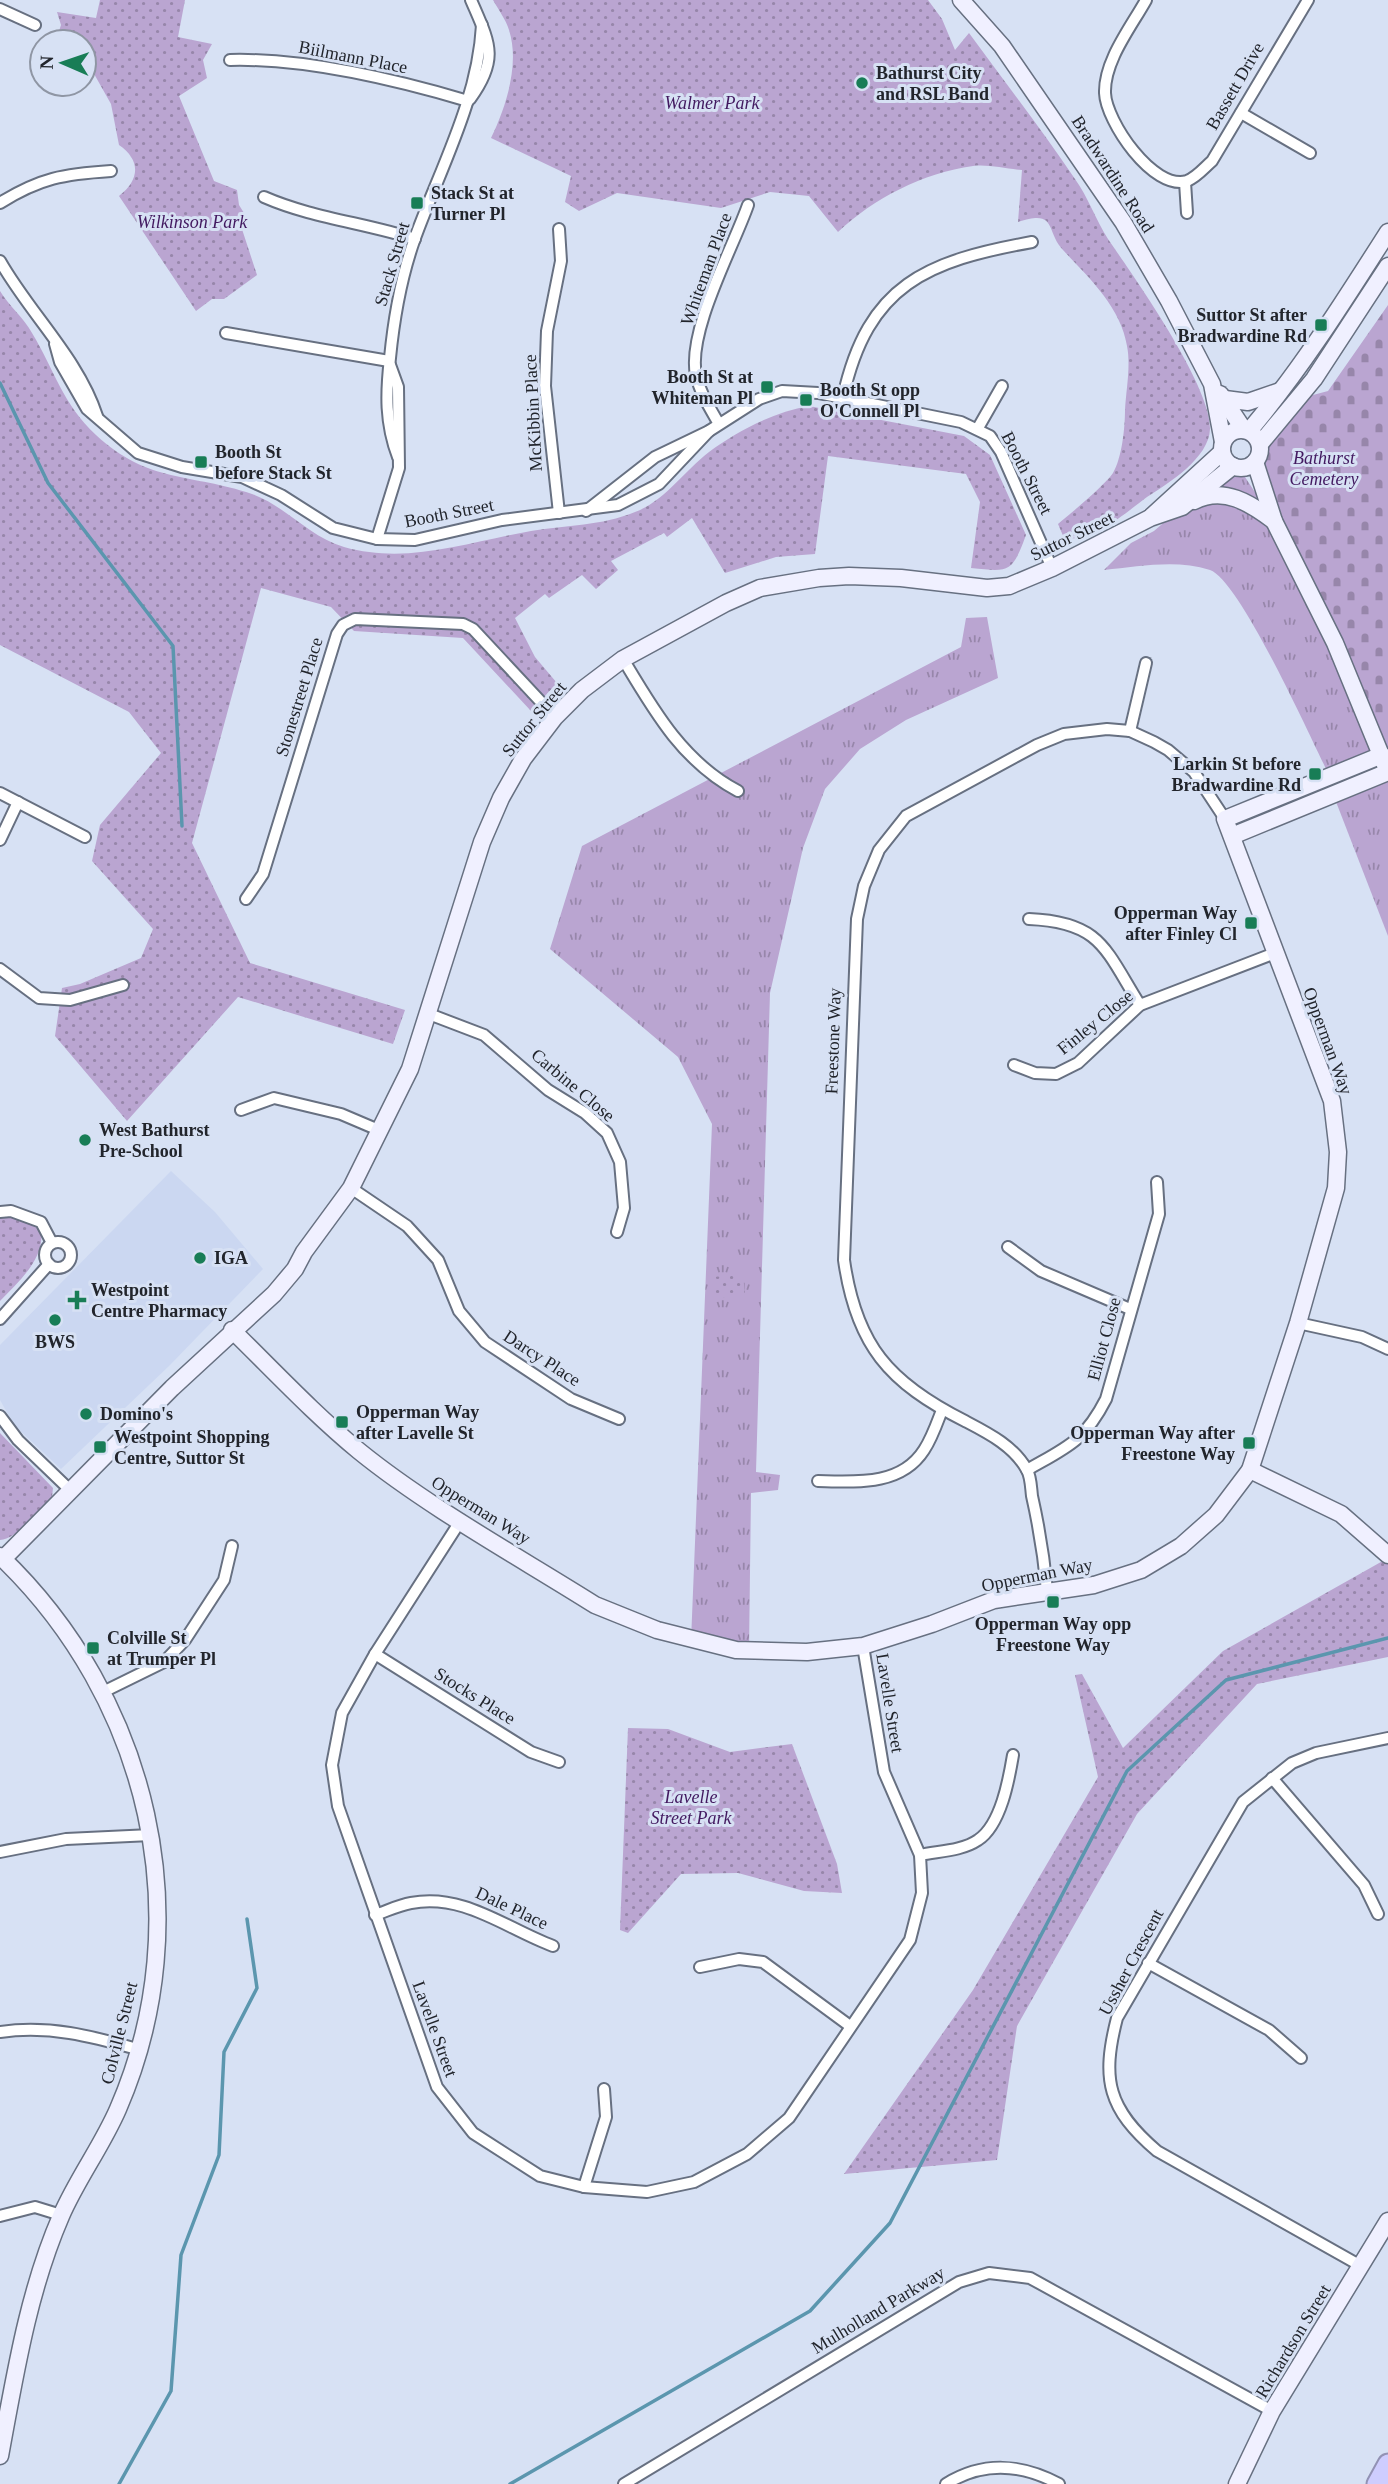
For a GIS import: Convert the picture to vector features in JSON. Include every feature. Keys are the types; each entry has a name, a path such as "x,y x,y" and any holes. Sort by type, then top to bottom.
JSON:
{"highway":[{"path":"1377,2484 1388,2464"}],"street":[{"name":"Stack Street","path":"377,539 397,480 398,457 391,438 387,413 389,361 397,302 415,239 468,101 482,25 471,0"},
{"name":"Bradwardine Road","path":"961,0 1002,46 1101,188 1169,300 1212,384 1246,430"},
{"path":"1146,0 1109,69 1105,95 1113,118 1145,166 1165,178 1185,181 1187,214"},
{"name":"Bassett Drive","path":"1185,181 1200,173 1212,161 1308,0"},
{"path":"0,9 35,24"},
{"name":"Biilmann Place","path":"230,60 268,60 428,89 468,101"},
{"path":"1241,113 1310,153"},
{"path":"0,203 23,189 56,175 111,171"},
{"path":"264,197 293,210 382,228 415,239"},
{"name":"Whiteman Place","path":"719,424 701,391 696,372 696,352 709,303 748,205"},
{"name":"McKibbin Place","path":"559,229 561,261 547,331 545,386 559,513"},
{"path":"1275,521 1222,447 1231,432 1246,430 1285,388 1388,232"},
{"path":"844,397 850,365 864,335 885,305 909,282 937,266 965,255 1032,242"},
{"name":"Booth Street","path":"0,261 55,344 60,362 87,409 138,453 182,467 242,477 281,495 332,528 377,539 415,540 502,520 585,512 618,505 659,484 709,431"},
{"path":"1232,836 1388,772 1335,643 1275,521 1255,462 1260,444 1314,379 1388,266"},
{"path":"226,333 389,361"},
{"name":"Bradwardine Road","path":"1212,384 1222,447"},
{"path":"978,428 1002,386"},
{"path":"1224,399 1259,400 1285,388"},
{"name":"Booth Street","path":"585,512 655,457 709,431 760,399 782,391 844,397 978,428 990,436 1001,452 1052,568"},
{"path":"1246,430 1260,444"},
{"name":"Suttor Street","path":"1150,518 1222,447"},
{"path":"1236,467 1255,462"},
{"name":"Suttor Street","path":"1,1558 232,1330 249,1320 274,1294 295,1269 304,1252 351,1188 410,1069 482,842 496,809 523,759 555,717 582,690 623,659 726,603 760,588 784,582 849,576 901,578 987,588 1009,586 1052,568 1150,518 1182,507 1236,467"},
{"path":"1182,507 1203,496 1232,496 1250,503 1275,521"},
{"name":"Stonestreet Place","path":"246,899 263,874 337,634 344,625 355,620 463,624 473,629 555,717"},
{"path":"623,659 657,715 699,766 738,791"},
{"path":"1130,731 1146,663"},
{"name":"Freestone Way","path":"1027,1470 999,1439 942,1410 905,1386 880,1358 858,1320 849,1289 845,1252 857,919 864,886 880,850 906,816 1064,734 1107,729 1130,731 1168,750 1183,762 1226,820 1232,836"},
{"path":"1226,820 1381,755"},
{"path":"0,793 85,837"},
{"path":"0,840 18,802"},
{"name":"Opperman Way","path":"232,1330 310,1408 361,1452 461,1520 612,1614 691,1641 736,1650 772,1652 863,1646 994,1600 1094,1585 1141,1570 1171,1552 1216,1515 1250,1470 1298,1324 1336,1188 1338,1152 1332,1101 1232,836"},
{"path":"1029,919 1060,920 1081,927 1104,948 1140,1005"},
{"name":"Finley Close","path":"1014,1065 1035,1073 1056,1074 1078,1063 1140,1005 1275,953"},
{"path":"0,969 39,998 70,1000 124,985"},
{"name":"Carbine Close","path":"429,1014 484,1035 548,1090 585,1113 607,1133 620,1162 624,1208 617,1232"},
{"path":"241,1110 274,1098 341,1114 381,1132"},
{"name":"Elliot Close","path":"1027,1470 1079,1440 1092,1426 1106,1399 1158,1214 1157,1182"},
{"name":"Darcy Place","path":"351,1188 407,1226 438,1260 459,1311 485,1342 571,1399 619,1419"},
{"path":"0,1212 11,1211 35,1218 46,1227 52,1243"},
{"path":"49,1264 46,1253 52,1243"},
{"path":"49,1264 64,1267 71,1258 70,1250 64,1243 52,1243"},
{"path":"1008,1247 1041,1271 1130,1308"},
{"path":"0,1319 49,1264"},
{"path":"1298,1324 1362,1337 1388,1349"},
{"path":"818,1481 857,1482 900,1475 924,1451 942,1410"},
{"path":"0,1416 18,1440 71,1491"},
{"path":"1027,1470 1044,1550 1047,1590"},
{"path":"1250,1470 1340,1514 1388,1555"},
{"name":"Lavelle Street","path":"461,1520 375,1654 342,1713 332,1765 338,1806 437,2087 473,2133 506,2157 540,2176 584,2187 647,2192 694,2182 747,2154 789,2118 911,1940 922,1893 920,1855 884,1772 863,1646"},
{"path":"103,1692 164,1662 184,1640 223,1580 232,1546"},
{"name":"Colville Street","path":"0,2456 5,2405 29,2308 61,2215 118,2109 149,2000 156,1943 151,1835 127,1742 103,1692 46,1606 1,1558"},
{"name":"Stocks Place","path":"375,1654 531,1752 558,1762"},
{"name":"Ussher Crescent","path":"1361,2266 1157,2151 1129,2127 1112,2094 1108,2053 1117,2018 1243,1802 1292,1763 1316,1753 1388,1738"},
{"path":"920,1855 966,1846 981,1838 1008,1788 1013,1755"},
{"path":"1272,1778 1364,1885 1378,1914"},
{"path":"0,1852 66,1839 151,1835"},
{"name":"Dale Place","path":"375,1915 411,1903 456,1902 485,1912 525,1935 552,1946"},
{"path":"700,1967 739,1959 763,1962 850,2026"},
{"path":"1148,1963 1269,2030 1301,2058"},
{"path":"0,2032 23,2029 62,2031 137,2049"},
{"path":"584,2187 606,2117 604,2089"},
{"path":"0,2216 35,2207 61,2215"},
{"name":"Richardson Street","path":"1237,2484 1272,2411 1388,2221"},
{"name":"Mulholland Parkway","path":"624,2484 959,2282 989,2273 1030,2278 1272,2411"},
{"path":"946,2484 976,2471 998,2466 1040,2473 1059,2484"}],"shaded area":[{"path":"171,1171 215,1212 263,1269 169,1366 61,1469 14,1425 0,1400 0,1345"}],"green space":[{"name":"Wilkinson Park","path":"100,0 185,0 178,37 212,44 203,60 207,78 179,96 214,181 237,190 239,205 244,213 239,220 257,275 224,299 212,299 196,311 119,196 131,183 135,170 131,157 119,145 111,104 98,81 98,28 60,28 57,12 96,18"},
{"name":"Walmer Park","path":"493,0 928,0 942,19 955,50 969,33 1080,186 1108,239 1169,332 1198,386 1207,410 1210,429 1203,450 1176,477 1108,525 1086,536 1064,538 1058,524 1109,478 1119,459 1128,354 1124,332 1111,306 1063,250 1049,224 1039,218 1018,222 1022,170 979,166 936,174 883,198 838,232 809,196 770,192 721,208 617,193 579,211 565,202 571,176 491,138 510,85 513,57 509,30"},
{"path":"0,291 29,328 75,411 96,435 115,451 153,470 230,487 264,499 320,536 344,547 391,554 415,553 622,517 656,501 709,452 732,437 756,423 809,406 964,436 990,455 1026,535 1017,557 1008,567 994,570 971,568 980,502 966,474 828,456 815,554 776,557 725,573 692,518 667,537 664,533 611,561 618,570 596,589 582,575 549,598 545,594 515,618 535,657 557,683 531,711 463,638 354,631 331,607 261,588 192,843 250,963 405,1010 393,1044 238,997 127,1121 55,1036 62,988 80,984 141,958 153,929 92,861 100,825 161,753 129,712 0,645"},
{"name":"Bathurst Cemetery","path":"1388,305 1388,772 1288,549 1259,456 1260,450 1298,399 1328,391"},
{"path":"1239,468 1274,521 1382,755 1330,777 1256,630 1223,580 1210,570 1184,565 1104,570 1131,543 1154,531 1182,507"},
{"path":"987,617 998,678 906,720 860,749 825,789 803,848 770,993 756,1472 780,1475 778,1490 751,1493 749,1651 691,1641 712,1124 678,1057 550,949 582,846 961,647 966,618"},
{"path":"1388,772 1388,936 1333,794"},
{"path":"18,1216 40,1227 40,1249 30,1268 0,1301 0,1218"},
{"path":"743,1274 745,1295 715,1298 713,1277"},
{"path":"0,1433 53,1488 52,1497 28,1523 14,1535 0,1540"},
{"path":"1388,1558 1388,1657 1257,1684 1137,1814 1017,2026 997,2160 844,2174 973,1990 1098,1777 1075,1675 1082,1674 1123,1748 1223,1651"},
{"name":"Lavelle Street Park","path":"628,1728 668,1729 730,1752 792,1744 837,1864 842,1893 804,1891 738,1873 681,1874 628,1933 620,1930"}],"waterway":[{"path":"0,383 48,483 173,646 182,826"},
{"path":"510,2484 810,2311 890,2223 1127,1771 1226,1680 1388,1638"},
{"path":"119,2484 171,2391 181,2255 219,2155 224,2052 257,1988 247,1919"}],"place":[{"name":"Bathurst City and RSL Band","path":"862,83"},
{"name":"Stack St at Turner Pl","path":"417,203"},
{"name":"Suttor St after Bradwardine Rd","path":"1321,325"},
{"name":"Booth St at Whiteman Pl","path":"767,387"},
{"name":"Booth St opp O'Connell Pl","path":"806,400"},
{"name":"Booth St before Stack St","path":"201,462"},
{"name":"Larkin St before Bradwardine Rd","path":"1315,774"},
{"name":"Opperman Way after Finley Cl","path":"1251,923"},
{"name":"West Bathurst Pre-School","path":"85,1140"},
{"name":"IGA","path":"200,1258"},
{"name":"Westpoint Centre Pharmacy","path":"77,1300"},
{"name":"BWS","path":"55,1320"},
{"name":"Domino's","path":"86,1414"},
{"name":"Opperman Way after Lavelle St","path":"342,1422"},
{"name":"Opperman Way after Freestone Way","path":"1249,1443"},
{"name":"Westpoint Shopping Centre, Suttor St","path":"100,1447"},
{"name":"Opperman Way opp Freestone Way","path":"1053,1602"},
{"name":"Colville St at Trumper Pl","path":"93,1648"}]}
